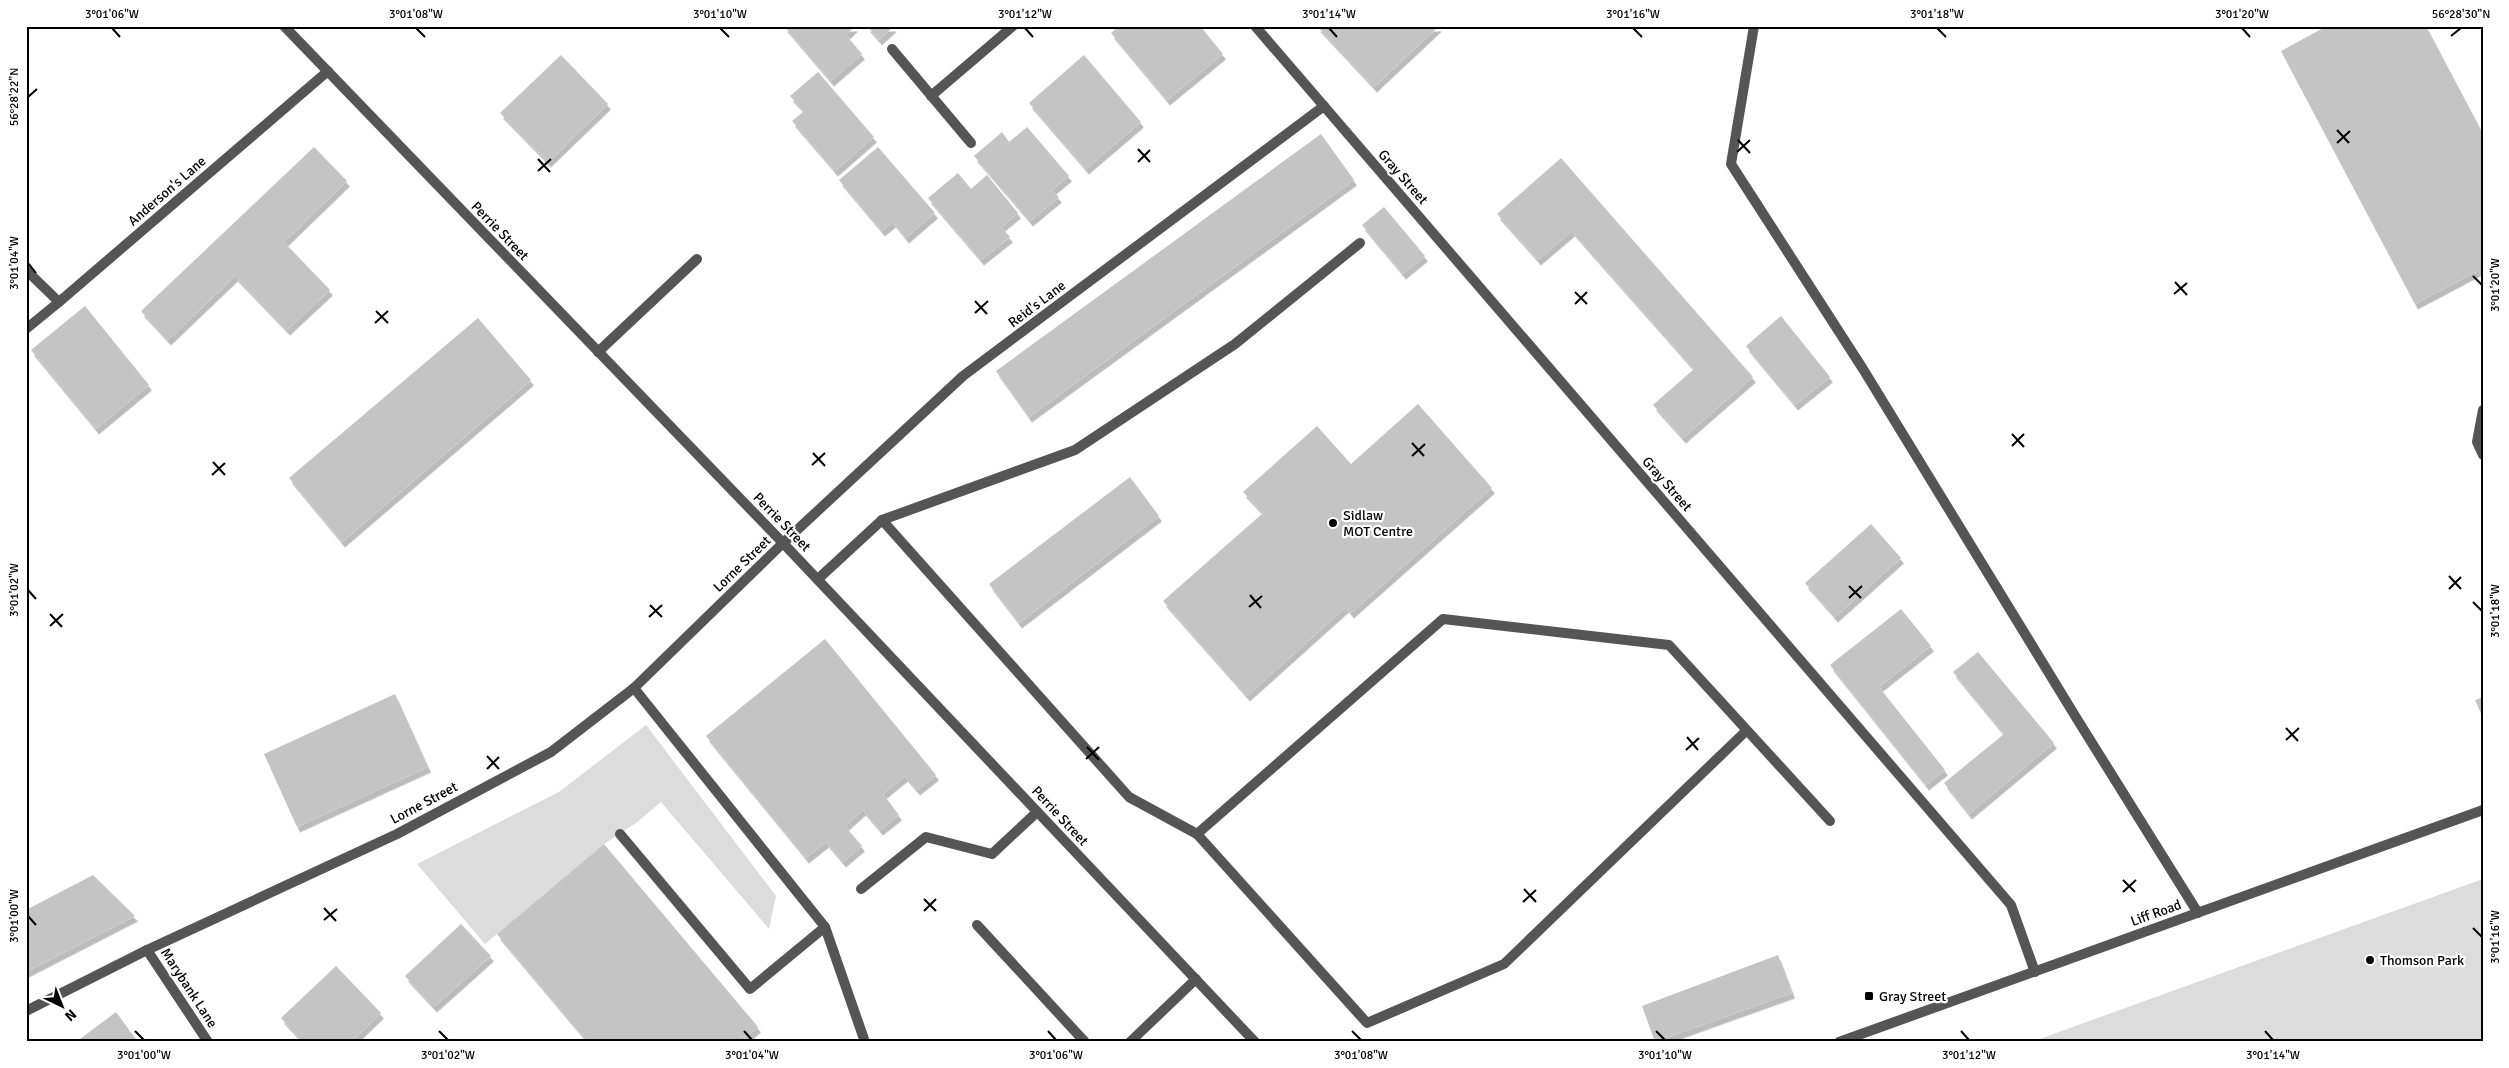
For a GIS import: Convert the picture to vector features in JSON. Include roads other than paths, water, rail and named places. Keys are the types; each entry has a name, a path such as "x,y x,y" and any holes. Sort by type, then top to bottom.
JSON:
{"street":[{"name":"Perrie Street","path":"284,26 818,579 1255,1042"},
{"path":"931,96 1013,26"},
{"name":"Gray Street","path":"1255,26 2011,905 2035,972"},
{"path":"1754,26 1731,164 1864,369 2077,720 2198,912"},
{"path":"892,49 970,144"},
{"name":"Anderson's Lane","path":"26,329 328,71"},
{"name":"Reid's Lane","path":"783,543 963,376 1324,106"},
{"path":"818,579 882,520 1075,450 1235,344 1360,243"},
{"path":"598,352 697,259"},
{"path":"26,270 59,302"},
{"path":"2483,410 2477,442 2483,455"},
{"path":"882,520 1129,797 1198,834 1367,1023 1504,964 1746,731"},
{"name":"Lorne Street","path":"26,1011 147,950 397,834 551,752 634,688 783,543"},
{"path":"1198,834 1443,619 1669,645 1830,821"},
{"path":"634,688 825,927 865,1042"},
{"name":"Liff Road","path":"1839,1042 2483,810"},
{"path":"861,888 926,837 992,854 1037,812"},
{"path":"620,834 750,988 825,927"},
{"path":"977,925 1085,1042"},
{"name":"Marybank Lane","path":"147,950 208,1042"},
{"path":"1130,1042 1196,979"}],"place":[{"name":"Sidlaw MOT Centre","path":"1333,523"},
{"name":"Thomson Park","path":"2370,960"},
{"name":"Gray Street","path":"1869,996"}]}
